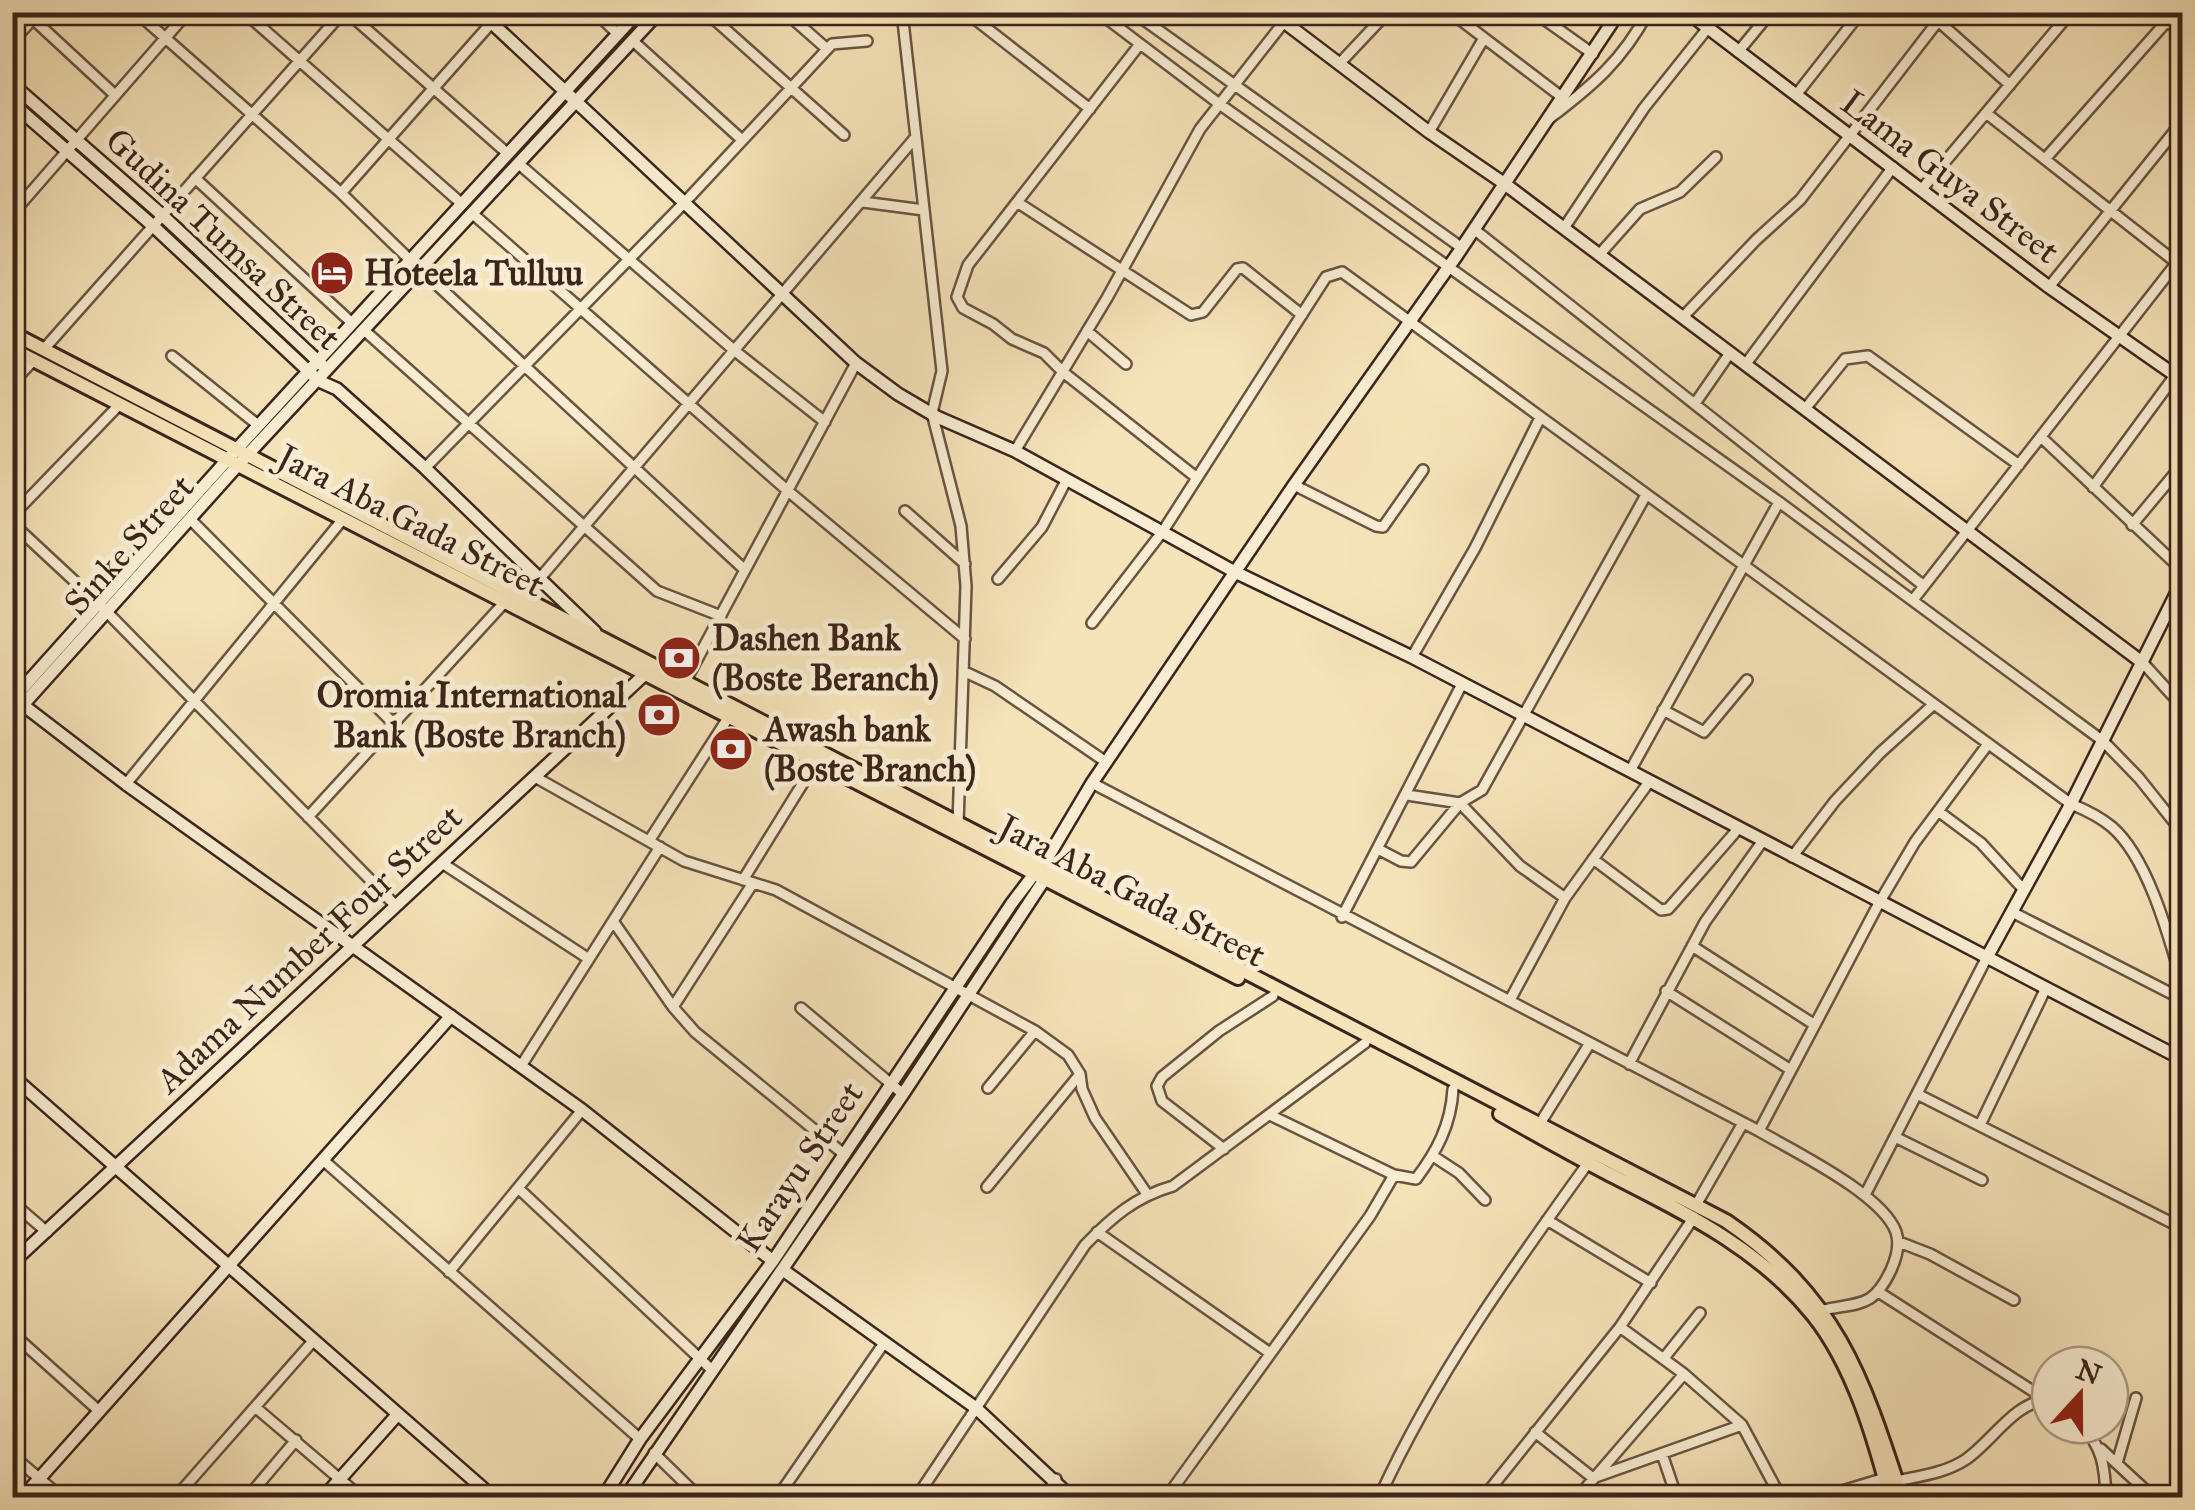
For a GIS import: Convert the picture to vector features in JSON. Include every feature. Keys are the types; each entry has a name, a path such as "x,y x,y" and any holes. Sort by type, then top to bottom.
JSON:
{"main road":[{"name":"Jara Aba Gada Street","path":"12,333 120,404 595,632 1588,1163 1695,1211 1753,1256 1815,1318 1842,1362 1902,1498"},
{"name":"Jara Aba Gada Street","path":"12,349 39,354 237,458 343,519 644,675 1539,1125 1758,1243 1823,1310 1855,1366 1891,1480 1890,1498"}],"street":[{"path":"136,12 410,260"},
{"path":"12,214 188,12"},
{"path":"244,12 462,204"},
{"path":"12,384 345,12 508,154"},
{"path":"480,12 856,363 898,394 1015,451 1235,572 1412,657 2182,1059"},
{"path":"340,193 501,12"},
{"path":"595,12 618,34"},
{"path":"237,458 258,425 638,12"},
{"path":"237,458 323,376 659,12"},
{"path":"706,12 844,134"},
{"path":"785,12 827,49"},
{"path":"902,12 942,371 935,415 961,526 964,564 958,824"},
{"path":"966,12 1090,108"},
{"path":"1098,12 1218,103 1778,502 2104,741 2182,832"},
{"path":"1133,12 1462,248"},
{"path":"1272,12 2143,664 2182,704"},
{"path":"1339,64 1388,12"},
{"path":"1450,12 1563,98"},
{"path":"1534,12 1593,54"},
{"path":"1041,872 1106,762 1294,485 1450,266 1619,12"},
{"path":"1548,120 1624,54 1648,12"},
{"name":"Lama Guya Street","path":"1687,12 2050,287 2180,373"},
{"path":"1738,52 1772,12"},
{"path":"1796,95 1861,12"},
{"path":"1928,12 1941,17 2010,85"},
{"path":"1922,189 2071,12"},
{"path":"2156,12 2171,17 2182,33"},
{"path":"12,42 36,16 115,95"},
{"path":"1682,318 1800,200 1941,17"},
{"path":"2045,159 2171,17"},
{"path":"1015,451 1218,103 1284,22"},
{"path":"1564,228 1644,108 1707,29"},
{"path":"1429,132 1484,38"},
{"path":"633,40 742,138"},
{"path":"595,632 425,468 626,258 685,202 827,49 841,41 868,41"},
{"path":"1140,44 968,265 957,297 963,308 1012,339 1044,353 1197,478"},
{"name":"Gudina Tumsa Street","path":"12,84 425,468"},
{"name":"Gudina Tumsa Street","path":"12,103 66,151 157,220"},
{"path":"1912,600 2180,260 2110,212 1986,112"},
{"path":"2050,287 2182,122"},
{"path":"541,577 916,137"},
{"path":"1599,255 1640,209 1680,192 1716,157"},
{"path":"519,164 735,351 825,422"},
{"path":"1745,364 1892,167"},
{"path":"195,178 352,323"},
{"path":"863,202 924,210"},
{"path":"1017,202 1192,315 1204,312 1237,269 1243,268 1302,315"},
{"path":"473,214 788,491 964,639"},
{"path":"1474,230 1924,586"},
{"path":"421,270 746,570"},
{"path":"1092,623 1163,531 1326,277 1342,272 1988,744 2072,804 2114,828 2132,850 2170,940 2182,982"},
{"path":"364,331 657,591 721,616"},
{"path":"1087,331 1126,364"},
{"path":"1696,402 1730,353"},
{"path":"172,356 258,425"},
{"path":"1805,410 1845,359 1868,356 2019,465"},
{"path":"685,682 856,363"},
{"path":"2093,487 2180,373"},
{"path":"120,404 12,519 396,906"},
{"path":"1412,657 1476,548 1540,418"},
{"path":"2041,436 2182,570"},
{"name":"Sinke Street","path":"102,608 190,519 237,458"},
{"name":"Sinke Street","path":"12,717 18,702 237,458"},
{"path":"2132,525 2182,466"},
{"path":"1294,485 1383,526 1422,470"},
{"path":"998,579 1042,527 1068,480"},
{"path":"1378,849 1411,862 1460,803 1482,790 1646,495"},
{"path":"1630,771 1778,502"},
{"path":"905,511 964,564"},
{"path":"190,519 393,724"},
{"path":"126,784 343,519"},
{"path":"1865,1196 1986,959 2072,804 2182,582"},
{"path":"308,817 504,602"},
{"path":"964,671 995,686 1106,762"},
{"name":"Adama Number Four Street","path":"12,1263 644,675"},
{"path":"1663,710 1704,732 1747,680"},
{"path":"1342,916 1462,684"},
{"path":"18,702 126,784 582,1110 778,1265 976,1408 1072,1498"},
{"path":"1792,858 1835,801 1934,704"},
{"path":"649,841 728,718"},
{"path":"1759,1132 1879,903 1988,744"},
{"path":"673,1008 816,762"},
{"path":"534,776 684,861 776,890 1035,1030 1068,1055 1080,1074 1095,1118 1147,1194"},
{"path":"1510,1000 1565,898 1649,782"},
{"path":"1092,783 1743,1123 1865,1196 1895,1228 1895,1262 1880,1293 1869,1300 1823,1310"},
{"path":"1407,795 1460,803 1520,866 1565,898"},
{"path":"1938,812 1981,843 2024,890"},
{"path":"1593,859 1661,910 1676,900 1738,829"},
{"path":"1629,1064 1692,946 1762,842"},
{"path":"521,1066 660,848"},
{"path":"442,863 589,959"},
{"name":"Karayu Street","path":"625,1498 712,1370 845,1155 955,988 1041,872"},
{"name":"Karayu Street","path":"603,1498 640,1439 701,1357 778,1265 903,1094 968,996 1041,872"},
{"path":"2012,912 2182,999"},
{"path":"614,921 673,1008 695,1032 845,1155"},
{"path":"1692,946 1815,1025"},
{"path":"1980,1126 2045,990"},
{"path":"1666,991 1792,1070"},
{"path":"1224,1149 1162,1100 1158,1086 1162,1077 1219,1031 1273,996"},
{"path":"801,1008 903,1094"},
{"path":"22,1498 451,1016"},
{"path":"988,1088 1035,1030"},
{"path":"916,1498 1085,1245 1119,1211 1147,1194 1173,1186 1365,1043"},
{"path":"1539,1125 1590,1044"},
{"path":"987,1187 1080,1074"},
{"path":"12,1076 494,1498"},
{"path":"1270,1116 1394,1175 1416,1180 1433,1156 1452,1110 1454,1089"},
{"path":"1917,1094 2182,1228"},
{"path":"450,1272 582,1110"},
{"path":"1483,1498 1651,1283 1743,1123"},
{"path":"1895,1137 1982,1180"},
{"path":"1433,1156 1459,1172 1484,1200"},
{"path":"322,1160 640,1439"},
{"path":"1379,1498 1404,1442 1462,1342 1588,1163"},
{"path":"1166,1498 1370,1216 1394,1175"},
{"path":"518,1188 712,1370"},
{"path":"12,1202 47,1232"},
{"path":"1547,1220 1651,1283"},
{"path":"1098,1232 1270,1353"},
{"path":"1898,1242 1930,1254 2014,1300"},
{"path":"1880,1293 2030,1389"},
{"path":"1664,1358 1700,1313"},
{"path":"1620,1327 1684,1374 1742,1425 1781,1498"},
{"path":"12,1333 99,1411"},
{"path":"175,1498 314,1340"},
{"path":"776,1498 884,1343"},
{"path":"1576,1498 1684,1374"},
{"path":"2117,1463 2136,1398"},
{"path":"1820,1498 1947,1470 1987,1443 2030,1406"},
{"path":"256,1407 362,1498"},
{"path":"323,1498 398,1414"},
{"path":"1593,1478 1742,1425"},
{"path":"1535,1432 1593,1478"},
{"path":"247,1498 296,1440"},
{"path":"2099,1447 2154,1498"},
{"path":"2099,1447 2105,1468 2106,1498"},
{"path":"654,1454 700,1498"},
{"path":"1662,1454 1677,1498"},
{"path":"12,1456 62,1498"},
{"path":"1044,1498 1056,1480"},
{"path":"465,1498 478,1484"}],"place":[{"name":"Hoteela Tulluu","path":"332,273"},
{"name":"Dashen Bank (Boste Beranch)","path":"679,658"},
{"name":"Oromia International Bank (Boste Branch)","path":"659,715"},
{"name":"Awash bank (Boste Branch)","path":"731,749"}]}
